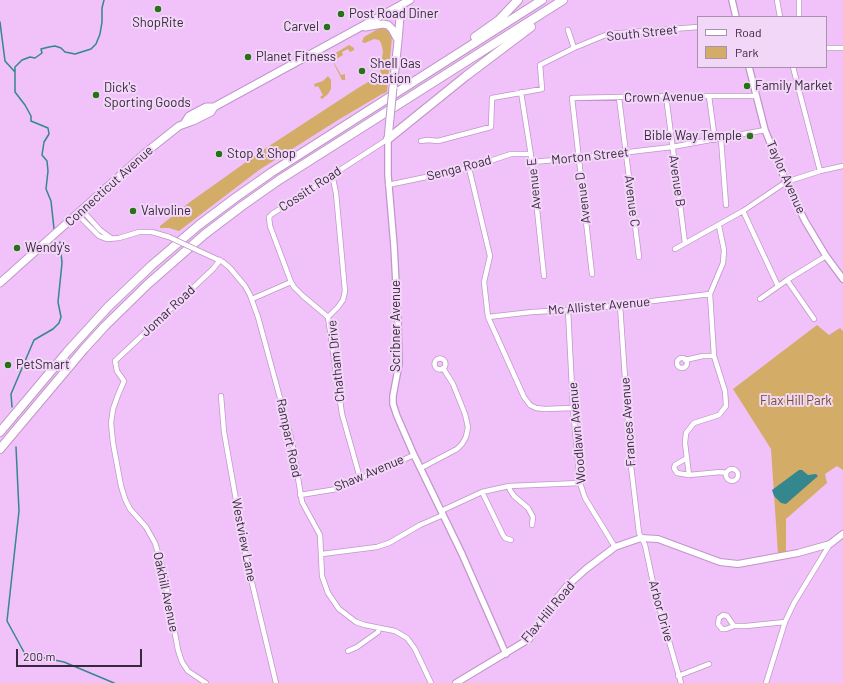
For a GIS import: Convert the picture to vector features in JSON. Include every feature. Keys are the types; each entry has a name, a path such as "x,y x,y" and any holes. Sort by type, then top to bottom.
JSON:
{"highway":[{"path":"416,81 499,20 518,0"},
{"path":"0,432 88,329 130,286 175,244 260,180 542,0"},
{"path":"0,449 84,349 159,274 205,234 279,180 563,0"},
{"path":"388,139 496,52 568,0"}],"main road":[{"name":"Connecticut Avenue","path":"0,283 145,153 184,124 189,116 206,107 214,107 360,27 399,3 410,0"},
{"name":"Scribner Avenue","path":"388,139 398,41 399,3"},
{"path":"360,27 386,25 392,29 398,41"},
{"name":"Flax Hill Road","path":"456,683 506,654 529,638 549,608 564,590 586,569 615,547 642,538 658,539 720,562 738,564 830,544 843,534"}],"street":[{"path":"732,0 736,16"},
{"path":"776,0 780,16"},
{"path":"799,0 799,16"},
{"name":"South Street","path":"521,92 542,89 540,66 574,48 608,34 697,27"},
{"path":"568,30 574,48"},
{"path":"827,48 843,48"},
{"name":"Taylor Avenue","path":"749,68 766,130 786,182 805,221 826,256 843,279"},
{"path":"793,68 820,171"},
{"path":"421,141 438,141 491,127 492,98 521,92"},
{"name":"Avenue E","path":"521,92 531,154 544,276"},
{"name":"Avenue B","path":"666,96 685,243"},
{"path":"709,96 715,140"},
{"name":"Crown Avenue","path":"572,98 757,96"},
{"name":"Avenue D","path":"572,98 592,274"},
{"name":"Avenue C","path":"619,98 639,257"},
{"name":"Morton Street","path":"532,162 672,147 766,130"},
{"name":"Cossitt Road","path":"328,317 303,296 290,282 270,226 269,217 388,139"},
{"name":"Scribner Avenue","path":"388,139 388,185 394,246 398,322 398,364 393,400 397,416 506,654"},
{"path":"720,139 726,205"},
{"name":"Senga Road","path":"388,185 469,168 510,154 531,154"},
{"path":"675,249 719,226 786,182 820,171 843,166"},
{"path":"469,168 490,256 484,282 488,317 524,398 530,405 536,408 546,409 573,408"},
{"name":"Chatham Drive","path":"331,176 336,193 345,291 343,300 328,317 342,414 360,478"},
{"path":"743,211 778,286"},
{"name":"Rampart Road","path":"80,212 99,236 108,239 119,238 139,232 152,232 169,237 220,260 230,268 245,286 258,317 292,442 300,495 304,507 319,532 322,554 322,571 328,593 334,604 343,614 356,622 395,631 410,641 431,683"},
{"path":"689,474 685,443 686,433 694,423 719,415 726,406 725,391 714,356 710,294 724,263 724,250 719,226"},
{"path":"760,299 826,256"},
{"name":"Jomar Road","path":"115,361 213,269 220,260"},
{"path":"787,280 814,319"},
{"path":"252,300 290,282"},
{"name":"Mc Allister Avenue","path":"488,317 620,305 710,294"},
{"name":"Frances Avenue","path":"620,305 631,466 639,532 642,538"},
{"name":"Woodlawn Avenue","path":"568,310 573,408 580,483 586,498 615,547"},
{"path":"685,360 703,356 714,356"},
{"name":"Oakhill Avenue","path":"115,361 117,371 124,381 113,409 111,423 112,443 121,486 130,509 146,527 155,543 163,569 178,650 182,662 188,671 206,683"},
{"path":"421,468 457,449 466,437 468,427 465,414 453,384 443,368"},
{"name":"Westview Lane","path":"221,396 224,432 246,562 276,683"},
{"name":"Shaw Avenue","path":"300,495 337,489 414,454"},
{"path":"687,458 678,463 674,468 677,473 726,473"},
{"path":"322,554 377,547 389,543 482,492 509,486 580,483"},
{"path":"509,486 514,496 528,508 532,517 532,525"},
{"path":"482,492 502,535 511,540"},
{"name":"Arbor Drive","path":"642,538 645,545 655,592 681,683"},
{"path":"766,683 785,622 797,596 830,544"},
{"path":"734,626 785,622"},
{"path":"348,651 357,647 378,632 379,628"},
{"path":"678,676 709,664"}],"green space":[{"path":"383,28 388,31 392,37 387,92 338,120 259,170 179,231 169,228 160,228 160,226 190,202 263,150 380,75 383,51 381,43 379,40 374,39 365,43 362,42 364,37 378,29"},
{"path":"349,45 354,48 354,50 350,52 348,49 342,52 343,55 333,61 341,75 345,74 345,80 342,80 333,62 332,55"},
{"path":"328,76 331,80 331,89 322,99 320,97 323,95 318,86 315,87 314,84 323,81"},
{"name":"Flax Hill Park","path":"817,325 829,335 840,328 843,331 843,470 837,466 825,474 827,483 786,519 786,552 778,554 771,449 733,389"}],"shaded area":[{"path":"799,470 802,470 808,475 816,474 818,476 786,504 781,503 774,496 772,490"}],"waterway":[{"path":"54,229 51,201 46,189 48,171 47,161 42,155 44,142 49,134 48,128 31,121 31,116 25,105 15,92 15,67 22,60 30,57 35,58 42,53 41,49 49,47 55,46 61,48 65,52 75,54 91,49 96,44 100,34 104,0"},
{"path":"0,22 5,61 15,72"},
{"path":"12,407 11,394 34,340 53,329 59,323 61,317 58,302 62,263 60,242"},
{"path":"16,447 19,511 7,621 25,654 64,662 114,683"}],"place":[{"name":"ShopRite","path":"158,9"},
{"name":"Post Road Diner","path":"341,14"},
{"name":"Carvel","path":"327,27"},
{"name":"Planet Fitness","path":"248,57"},
{"name":"Shell Gas Station","path":"362,71"},
{"name":"Family Market","path":"747,86"},
{"name":"Dick's Sporting Goods","path":"96,95"},
{"name":"Bible Way Temple","path":"750,136"},
{"name":"Stop & Shop","path":"219,154"},
{"name":"Valvoline","path":"133,211"},
{"name":"Wendy's","path":"17,248"},
{"name":"PetSmart","path":"8,365"}]}
